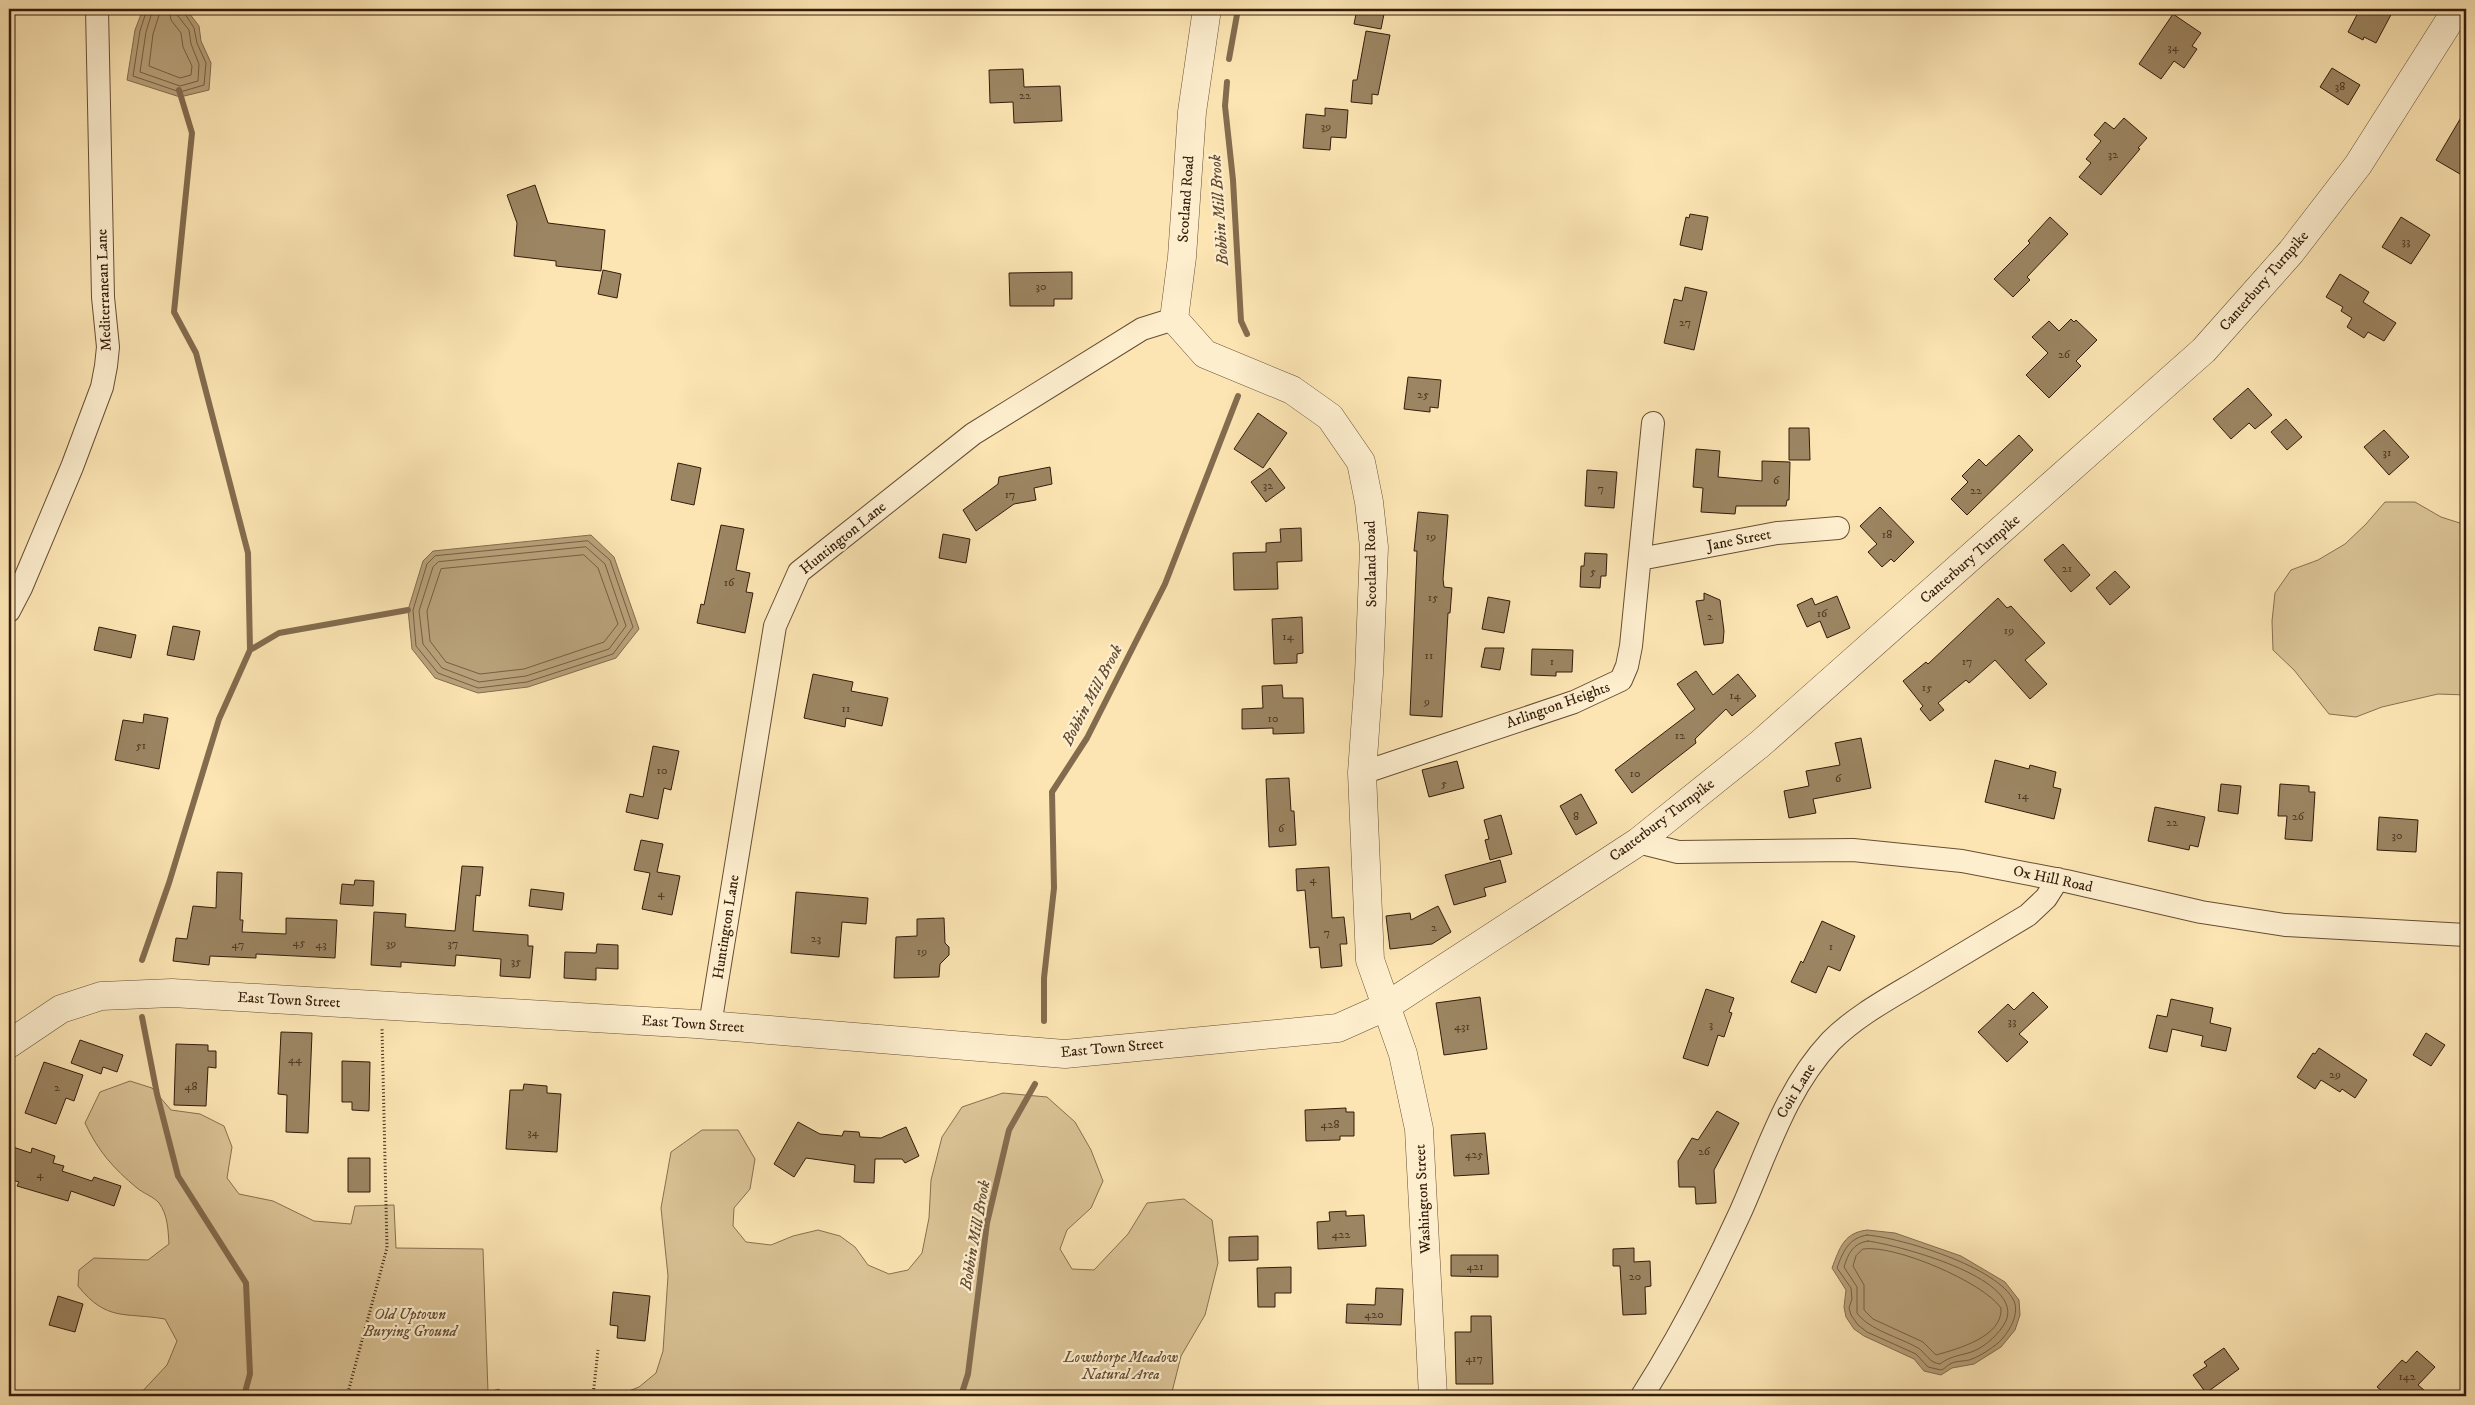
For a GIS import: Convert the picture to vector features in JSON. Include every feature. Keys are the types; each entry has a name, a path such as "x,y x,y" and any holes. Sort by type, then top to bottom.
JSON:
{"street":[{"name":"Mediterranean Lane","path":"9,611 21,588 72,467 102,387 106,366 108,347 103,297 97,9"},
{"name":"Scotland Road","path":"1207,9 1192,112 1182,257 1174,319 1205,354 1292,390 1330,417 1361,462 1369,502 1374,547 1369,674 1362,773 1370,960 1385,1007"},
{"name":"Canterbury Turnpike","path":"1385,1007 1638,842 1760,744 2204,350 2291,252 2358,165 2457,9"},
{"name":"Huntington Lane","path":"710,1025 775,626 799,572 972,434 1142,329 1174,319"},
{"name":"Arlington Heights","path":"1362,773 1574,702 1619,682 1628,666 1632,646 1653,423"},
{"name":"Jane Street","path":"1640,559 1777,533 1838,528"},
{"name":"Ox Hill Road","path":"1638,842 1678,852 1853,850 1962,861 2058,879 2201,912 2285,925 2466,935"},
{"name":"Coit Lane","path":"1642,1396 1671,1350 1704,1287 1740,1213 1788,1100 1818,1056 1841,1032 1867,1012 2028,915 2046,898 2058,879"},
{"name":"East Town Street","path":"9,1044 61,1009 101,996 172,993 710,1025 1065,1054 1338,1028 1385,1007"},
{"name":"Washington Street","path":"1385,1007 1403,1054 1419,1128 1433,1396"}],"path":[{"path":"347,1396 387,1248 383,1005"},
{"path":"593,1396 598,1350"}],"green space":[{"path":"2385,502 2415,502 2441,517 2466,525 2466,695 2438,694 2382,707 2356,717 2329,714 2294,670 2273,650 2272,621 2275,593 2291,570 2318,560 2345,544"},
{"name":"Old Uptown Burying Ground","path":"130,1081 152,1088 171,1110 200,1114 224,1126 232,1147 227,1178 239,1194 273,1201 314,1221 351,1224 355,1206 394,1205 396,1248 483,1249 488,1392 499,1389 501,1396 138,1396 167,1365 177,1341 165,1319 127,1315 107,1310 88,1297 78,1286 79,1270 94,1258 148,1260 169,1244 166,1218 159,1203 137,1188 113,1166 95,1142 85,1123 100,1092"},
{"name":"Lowthorpe Meadow Natural Area","path":"1003,1093 1047,1097 1075,1122 1091,1150 1103,1181 1091,1208 1067,1230 1060,1249 1072,1269 1094,1270 1128,1234 1147,1203 1184,1199 1212,1220 1218,1263 1205,1315 1181,1356 1171,1396 616,1396 639,1387 656,1373 663,1351 668,1276 661,1208 671,1152 702,1130 738,1130 755,1159 750,1189 734,1208 733,1226 746,1242 771,1245 793,1236 818,1230 840,1236 855,1247 868,1265 889,1274 908,1270 922,1253 929,1218 931,1180 942,1137 962,1107"}],"water":[{"path":"143,9 186,9 199,26 201,41 211,63 209,90 180,97 127,80 135,30"},
{"path":"591,535 614,557 639,629 616,658 528,687 478,693 435,678 412,649 408,610 423,561 433,551"},
{"path":"1867,1230 1895,1233 1961,1256 2005,1282 2019,1300 2020,1315 2015,1330 2001,1347 1974,1364 1952,1368 1941,1375 1924,1371 1914,1359 1864,1336 1854,1329 1846,1317 1844,1307 1846,1290 1832,1268 1844,1242 1853,1234"}],"building":[{"path":"1357,9 1385,9 1381,29 1354,24"},
{"path":"2360,9 2394,9 2376,43 2364,37 2363,40 2348,32"},
{"path":"2173,14 2201,33 2192,46 2197,49 2184,68 2174,61 2161,79 2139,64"},
{"path":"1366,31 1390,35 1378,95 1372,94 1372,104 1351,102 1353,80 1357,80"},
{"path":"2332,68 2360,85 2348,105 2320,87"},
{"path":"1023,69 1024,87 1060,86 1062,121 1014,123 1013,102 990,103 989,70"},
{"path":"1325,108 1348,110 1346,138 1331,137 1330,150 1303,148 1306,114 1325,116"},
{"path":"2466,109 2466,163 2460,174 2436,160"},
{"path":"2124,118 2147,138 2101,195 2079,177 2091,163 2086,159 2101,141 2094,135 2105,122 2114,129"},
{"path":"535,185 548,223 605,230 601,271 556,266 556,261 514,256 517,223 507,195"},
{"path":"1690,214 1708,217 1702,250 1680,245 1686,217 1689,218"},
{"path":"2050,217 2068,234 2027,277 2030,280 2013,297 1994,279 2030,243 2028,241"},
{"path":"2401,217 2430,235 2411,264 2382,247"},
{"path":"603,270 621,274 617,298 598,294"},
{"path":"1072,272 1072,299 1054,299 1054,306 1010,306 1009,273"},
{"path":"2340,274 2369,292 2363,302 2396,323 2384,341 2368,332 2364,338 2347,327 2352,318 2341,311 2343,307 2326,297"},
{"path":"1685,287 1707,292 1694,350 1664,343 1674,299 1682,301"},
{"path":"2071,319 2074,322 2076,320 2097,340 2076,361 2081,366 2049,398 2026,375 2048,353 2032,337 2049,321 2059,331"},
{"path":"1408,377 1441,380 1438,408 1430,407 1430,412 1404,409"},
{"path":"2248,388 2272,415 2255,429 2249,423 2231,439 2213,419"},
{"path":"1258,413 1287,433 1263,468 1234,449"},
{"path":"2286,419 2302,437 2287,450 2271,432"},
{"path":"1789,428 1809,428 1810,460 1789,460"},
{"path":"2384,430 2409,457 2389,475 2364,447"},
{"path":"2019,435 2033,450 1967,515 1951,499 1968,482 1962,476 1979,459 1986,466"},
{"path":"1696,449 1720,451 1718,477 1762,481 1762,461 1790,462 1789,500 1787,500 1786,506 1736,506 1735,514 1701,512 1703,488 1693,487"},
{"path":"678,463 701,468 694,505 671,500"},
{"path":"1050,467 1052,484 1034,488 1036,500 1014,504 976,531 963,510 998,484 999,477"},
{"path":"1270,468 1285,488 1266,502 1251,482"},
{"path":"1587,470 1617,472 1614,508 1585,506"},
{"path":"1880,507 1914,542 1894,562 1891,559 1882,567 1868,552 1877,544 1860,526"},
{"path":"1418,512 1448,515 1443,579 1444,587 1452,588 1450,613 1448,613 1442,717 1410,715 1417,551 1414,551"},
{"path":"721,525 744,529 736,570 750,573 746,592 753,593 745,633 697,623 701,604 704,605"},
{"path":"1301,528 1302,561 1277,562 1278,589 1234,590 1233,553 1266,552 1266,543 1281,542 1280,529"},
{"path":"943,534 970,539 966,563 939,558"},
{"path":"2063,544 2090,575 2071,592 2044,560"},
{"path":"1585,553 1607,554 1606,576 1601,576 1600,588 1580,587 1581,566 1584,566"},
{"path":"2115,571 2130,587 2110,605 2096,588"},
{"path":"1704,593 1720,600 1724,631 1723,643 1704,645 1696,601 1704,600"},
{"path":"1837,596 1850,628 1827,638 1820,621 1807,627 1797,605 1812,598 1815,605"},
{"path":"1488,597 1510,601 1504,633 1482,629"},
{"path":"1998,598 2007,608 2011,606 2045,643 2025,660 2047,684 2030,699 1995,660 1969,683 1966,680 1938,703 1944,710 1930,721 1920,709 1923,706 1903,681 1926,662 1928,664"},
{"path":"1302,617 1303,653 1297,654 1297,663 1274,664 1272,619"},
{"path":"173,626 200,631 194,660 167,655"},
{"path":"99,627 136,635 131,658 94,650"},
{"path":"1485,648 1504,648 1500,670 1481,667"},
{"path":"1532,649 1573,650 1572,672 1556,672 1556,676 1531,675"},
{"path":"1696,671 1713,695 1738,674 1756,696 1732,716 1726,709 1695,739 1696,743 1632,793 1615,770 1695,709 1677,684"},
{"path":"813,674 853,682 851,691 888,698 882,726 846,718 845,727 804,718"},
{"path":"1282,685 1283,698 1303,698 1304,733 1273,734 1273,728 1242,729 1242,709 1263,708 1262,686"},
{"path":"144,714 168,718 159,769 115,760 123,720 143,723"},
{"path":"1861,738 1871,788 1813,799 1816,813 1789,818 1784,791 1809,786 1806,771 1840,765 1835,743"},
{"path":"653,746 679,751 671,790 664,788 658,819 626,812 630,794 643,797"},
{"path":"1995,760 2029,769 2030,765 2056,772 2053,787 2061,789 2054,819 1985,802"},
{"path":"1457,761 1464,788 1429,797 1422,770"},
{"path":"1289,778 1291,811 1294,811 1296,845 1269,847 1266,779"},
{"path":"2221,784 2241,786 2238,814 2218,811"},
{"path":"2280,784 2309,786 2309,792 2315,792 2312,841 2285,839 2287,816 2278,816"},
{"path":"1581,794 1597,823 1576,835 1560,806"},
{"path":"2155,807 2205,817 2198,847 2190,845 2189,850 2148,841"},
{"path":"1501,815 1512,854 1490,860 1485,840 1489,839 1484,820"},
{"path":"2379,817 2418,820 2416,852 2377,850"},
{"path":"641,840 663,844 657,872 680,876 672,915 642,909 650,873 634,870"},
{"path":"1500,860 1506,882 1484,888 1486,896 1454,905 1445,875"},
{"path":"462,866 483,867 480,896 476,895 473,931 528,935 528,946 533,946 530,978 500,976 501,959 456,955 455,966 401,962 401,967 371,965 374,912 406,914 405,927 455,931"},
{"path":"1329,867 1332,918 1344,917 1347,944 1340,944 1342,966 1321,968 1319,947 1310,948 1305,890 1297,891 1296,869"},
{"path":"217,872 242,873 240,920 243,920 242,932 286,934 286,918 337,920 335,958 256,954 256,958 210,956 209,965 173,961 176,938 187,939 193,906 216,908"},
{"path":"355,880 374,881 373,906 340,904 342,884 354,885"},
{"path":"531,889 564,893 562,910 529,906"},
{"path":"796,892 868,898 866,924 842,922 839,957 791,953"},
{"path":"1438,906 1451,932 1432,944 1390,949 1386,916 1410,913 1411,920"},
{"path":"944,918 945,943 949,947 949,955 940,964 939,977 894,978 896,937 917,936 917,919"},
{"path":"1822,921 1855,936 1840,971 1828,966 1816,993 1791,982 1801,961 1803,963"},
{"path":"597,944 618,945 618,969 596,968 596,980 564,978 565,952 596,953"},
{"path":"1706,989 1734,998 1729,1012 1732,1013 1724,1037 1718,1035 1708,1066 1683,1058"},
{"path":"2033,992 2048,1007 2019,1034 2028,1042 2007,1062 1978,1032 2008,1004 2014,1010"},
{"path":"1480,997 1487,1049 1444,1055 1436,1003"},
{"path":"2171,999 2213,1008 2210,1023 2231,1028 2226,1051 2201,1046 2203,1036 2172,1029 2167,1052 2149,1048 2157,1015 2167,1017"},
{"path":"281,1032 312,1033 308,1133 286,1132 287,1095 278,1094"},
{"path":"2426,1033 2445,1045 2431,1066 2413,1055"},
{"path":"80,1040 123,1055 117,1072 103,1067 101,1074 71,1063"},
{"path":"176,1044 208,1045 208,1051 216,1051 216,1068 208,1067 206,1106 174,1105"},
{"path":"2319,1048 2367,1080 2355,1098 2342,1089 2340,1092 2321,1080 2315,1089 2297,1077 2313,1053 2315,1054"},
{"path":"342,1061 370,1062 369,1111 352,1110 352,1102 342,1102"},
{"path":"44,1062 83,1075 74,1101 66,1098 56,1124 25,1113"},
{"path":"524,1084 547,1086 547,1093 561,1094 557,1152 506,1149 510,1090 523,1090"},
{"path":"1346,1108 1346,1112 1354,1112 1354,1136 1340,1136 1340,1140 1306,1141 1305,1110"},
{"path":"1717,1111 1739,1123 1714,1170 1716,1203 1696,1204 1695,1187 1679,1187 1678,1161 1692,1138 1698,1140"},
{"path":"798,1122 820,1134 842,1136 844,1131 859,1132 860,1137 881,1138 906,1127 919,1156 905,1163 902,1159 875,1159 874,1183 854,1182 855,1165 806,1158 794,1177 774,1164"},
{"path":"1485,1133 1489,1174 1454,1176 1451,1135"},
{"path":"13,1147 31,1153 32,1148 55,1156 53,1163 64,1166 62,1171 92,1181 94,1177 121,1186 114,1206 71,1191 68,1201 17,1186 19,1182 9,1179 9,1160"},
{"path":"348,1158 370,1158 370,1192 348,1192"},
{"path":"1346,1211 1346,1216 1364,1215 1366,1246 1318,1249 1317,1222 1330,1221 1329,1212"},
{"path":"1258,1236 1258,1260 1229,1261 1229,1237"},
{"path":"1634,1248 1634,1262 1650,1261 1651,1286 1645,1287 1646,1314 1623,1315 1620,1266 1613,1266 1613,1249"},
{"path":"1451,1255 1498,1255 1498,1277 1451,1276"},
{"path":"1291,1267 1291,1293 1275,1293 1275,1307 1258,1307 1257,1268"},
{"path":"1376,1288 1403,1289 1401,1325 1346,1323 1347,1304 1375,1305"},
{"path":"613,1292 650,1296 645,1341 617,1338 618,1326 610,1325"},
{"path":"58,1296 83,1304 75,1332 49,1325"},
{"path":"1471,1316 1491,1316 1493,1384 1456,1384 1455,1332 1471,1332"},
{"path":"2224,1348 2239,1369 2206,1393 2193,1375 2207,1366 2204,1362"},
{"path":"2417,1351 2435,1367 2418,1385 2431,1396 2388,1396 2377,1387 2402,1360 2406,1363"}],"waterway":[{"name":"Bobbin Mill Brook","path":"1229,59 1238,9"},
{"name":"Bobbin Mill Brook","path":"1227,82 1225,106 1233,180 1241,321 1247,334"},
{"path":"142,960 169,883 219,719 250,650 248,553 196,353 174,312 192,133 179,90"},
{"name":"Bobbin Mill Brook","path":"1044,1021 1044,978 1054,888 1052,792 1087,738 1165,584 1238,396"},
{"path":"250,650 279,633 408,610"},
{"path":"142,1017 157,1094 178,1176 246,1283 250,1374 244,1396"},
{"name":"Bobbin Mill Brook","path":"961,1396 968,1374 987,1223 1009,1130 1035,1084"}]}
